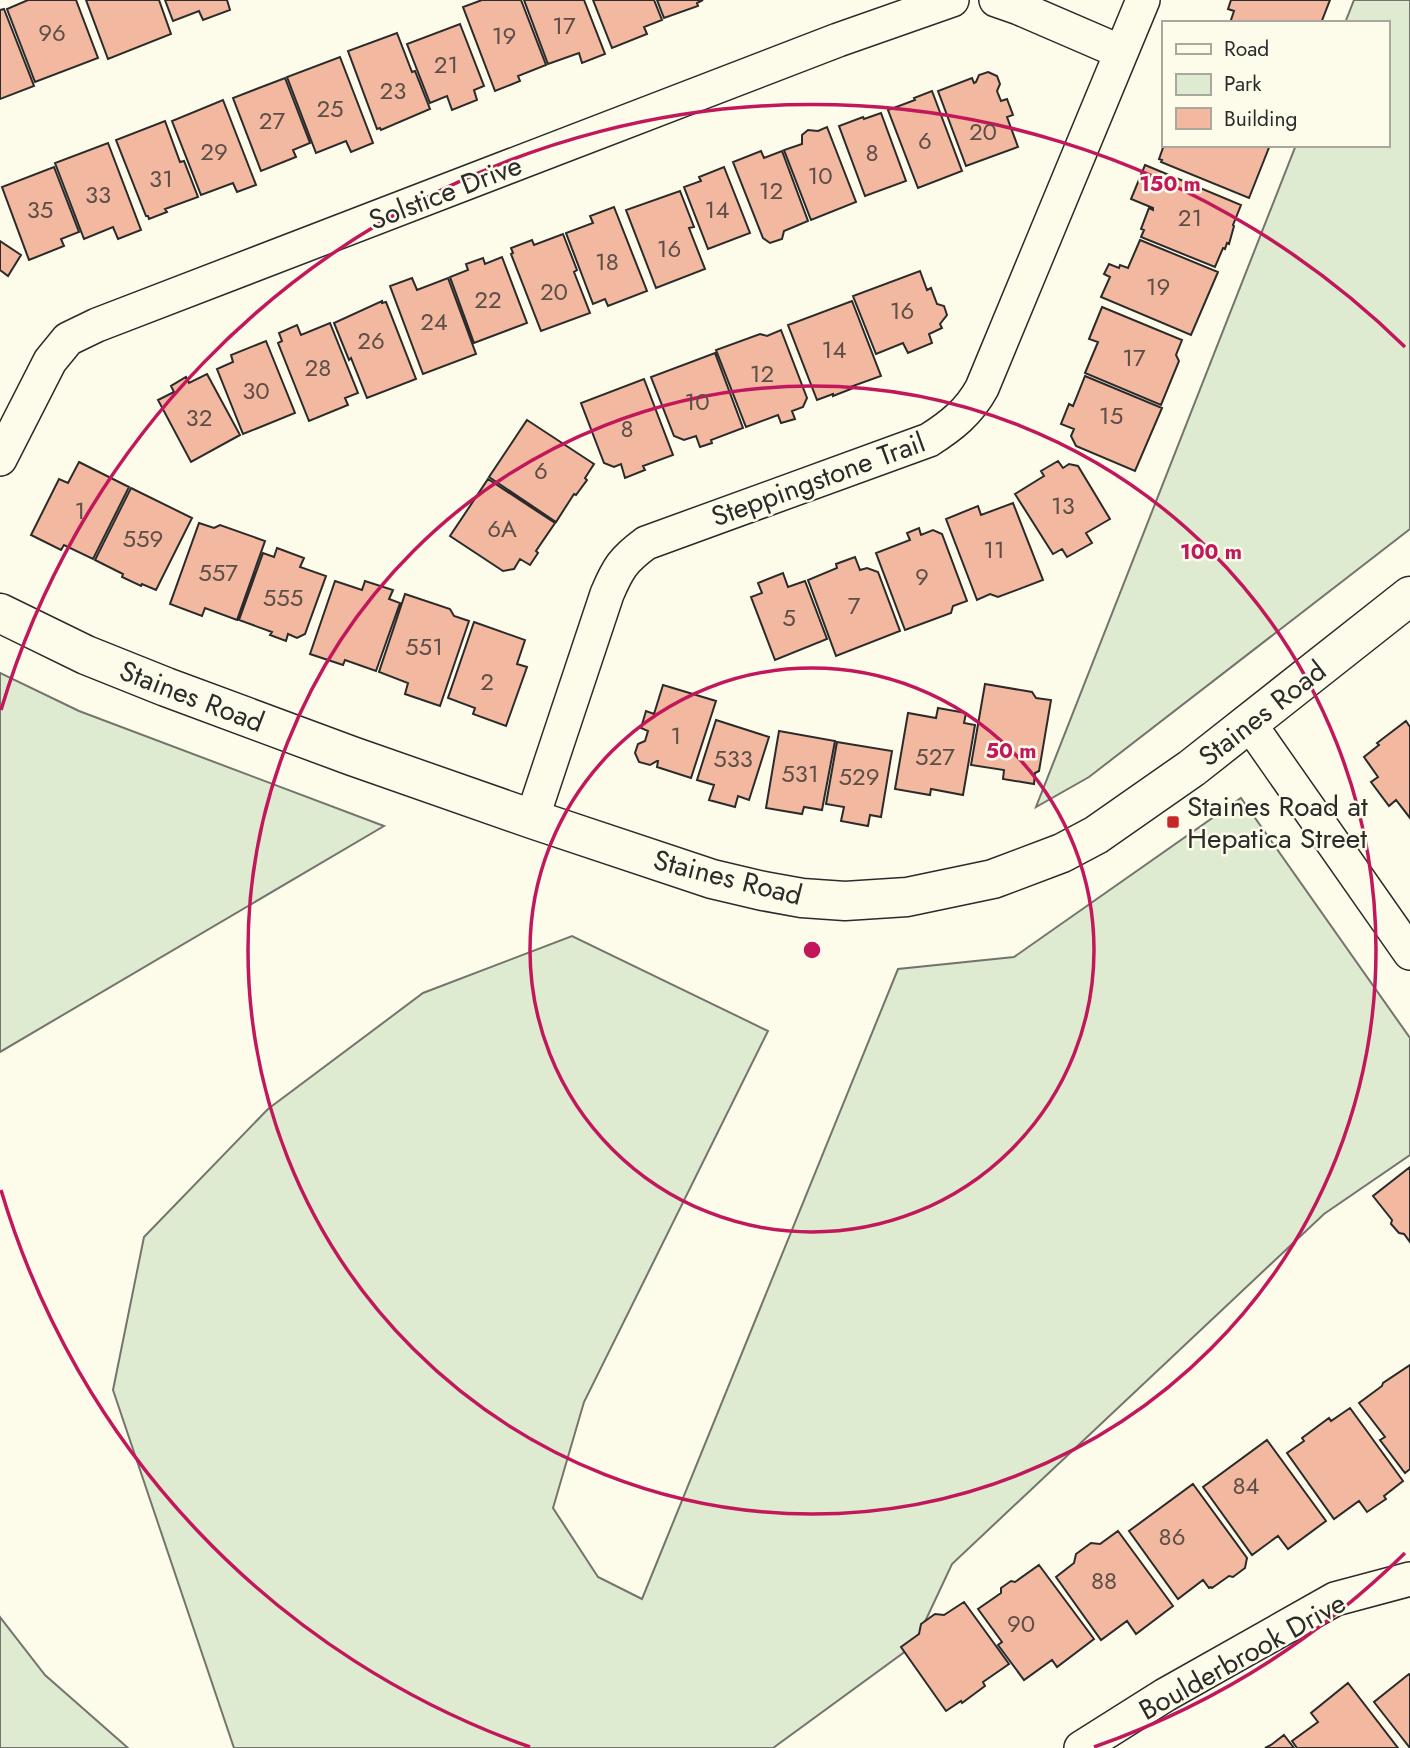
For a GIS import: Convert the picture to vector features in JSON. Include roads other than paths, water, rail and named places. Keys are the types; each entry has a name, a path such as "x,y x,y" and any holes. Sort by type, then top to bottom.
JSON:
{"street":[{"name":"Solstice Drive","path":"0,459 50,361 68,339 97,325 838,40 952,0"},
{"path":"996,0 1121,52"},
{"name":"Steppingstone Trail","path":"532,819 607,594 615,573 627,557 646,543 929,440 947,429 974,402 1143,0"},
{"name":"Staines Road","path":"0,613 86,655 166,687 532,819 712,879 802,898 845,901 907,897 993,879 1062,853 1096,835 1192,768 1410,596"},
{"path":"1249,723 1410,953"},
{"name":"Boulderbrook Drive","path":"1081,1748 1165,1695 1335,1599 1410,1579"}],"place":[{"name":"Staines Road at Hepatica Street","path":"1173,822"}]}
